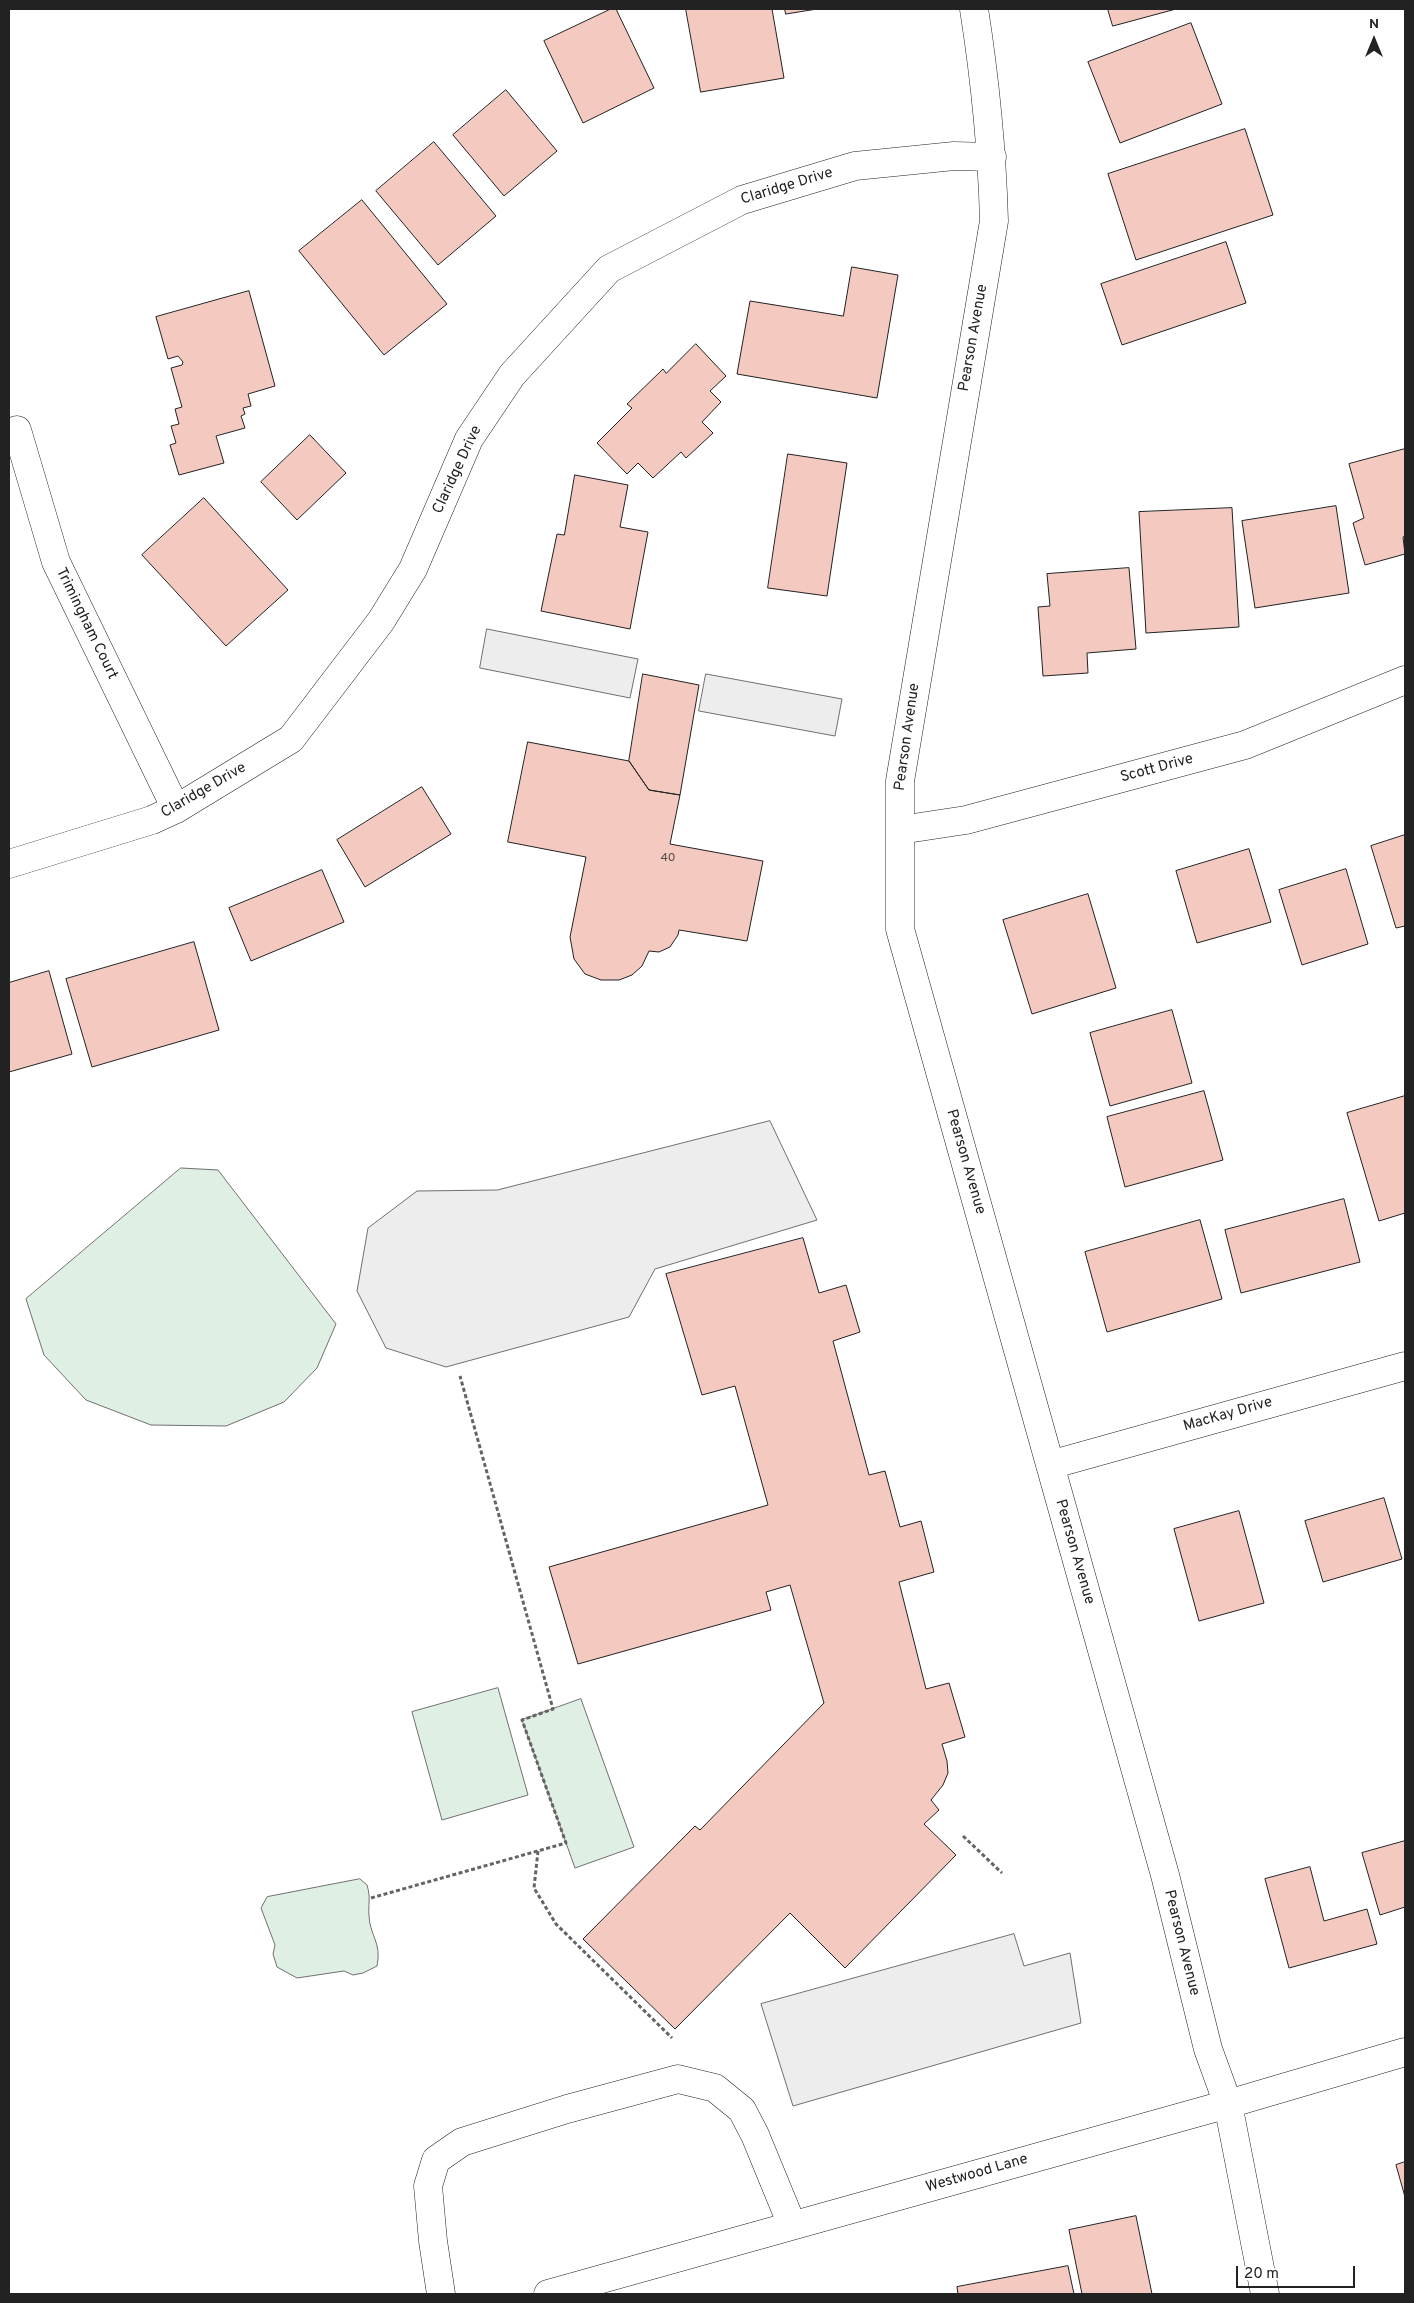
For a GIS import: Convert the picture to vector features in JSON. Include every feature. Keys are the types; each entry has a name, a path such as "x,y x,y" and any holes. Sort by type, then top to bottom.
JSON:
{"street":[{"name":"Pearson Avenue","path":"974,9 982,57 992,157 994,220 900,781 900,929 1165,1875 1208,2049 1228,2104 1265,2294"},
{"name":"Claridge Drive","path":"9,864 152,820 176,808 291,739 381,621 413,569 469,439 512,375 610,269 742,200 856,166 954,156 992,157"},
{"name":"Trimingham Court","path":"17,430 56,562 176,808"},
{"name":"Scott Drive","path":"900,830 966,820 1245,745 1405,680"},
{"name":"MacKay Drive","path":"1050,1465 1405,1366"},
{"name":"Westwood Lane","path":"548,2294 1228,2104 1405,2052"},
{"path":"441,2294 428,2186 436,2160 462,2142 567,2109 678,2079 715,2088 742,2110 755,2135 792,2225"}],"path":[{"path":"371,1898 566,1843 522,1720 552,1709 460,1376"},
{"path":"963,1836 1002,1873"},
{"path":"538,1851 534,1888 556,1924 672,2038"}],"green space":[{"path":"181,1168 218,1170 336,1324 317,1368 284,1402 226,1426 151,1425 86,1400 44,1355 26,1299"},
{"path":"498,1688 528,1795 442,1820 412,1712"},
{"path":"581,1699 634,1847 575,1868 522,1720"},
{"path":"360,1879 367,1885 368,1890 370,1923 378,1951 377,1966 363,1973 353,1975 344,1971 297,1978 277,1967 273,1954 275,1945 261,1908 267,1897"}],"shaded area":[{"path":"487,629 638,659 630,698 480,668"},
{"path":"706,674 842,699 835,736 699,711"},
{"path":"770,1121 817,1220 655,1269 629,1317 446,1367 386,1348 357,1291 368,1228 417,1191 497,1190"},
{"path":"1014,1934 1024,1966 1070,1953 1081,2023 793,2106 761,2004"}],"building":[{"path":"611,9 616,9 654,88 583,123 544,41"},
{"path":"686,9 772,9 784,78 701,92"},
{"path":"785,9 817,9 786,14"},
{"path":"1108,9 1176,9 1113,26"},
{"path":"1191,23 1222,104 1120,143 1088,62"},
{"path":"506,90 557,151 504,196 453,135"},
{"path":"1245,129 1273,215 1136,260 1108,174"},
{"path":"434,142 496,216 438,265 376,191"},
{"path":"362,200 447,304 384,355 299,251"},
{"path":"1226,242 1246,303 1122,345 1101,284"},
{"path":"852,267 898,275 877,398 737,374 750,301 843,316"},
{"path":"249,291 275,386 248,394 251,406 243,408 245,414 241,416 245,428 216,436 224,463 179,475 170,445 176,443 171,426 179,424 175,409 182,407 171,368 182,365 183,362 178,356 168,359 156,317"},
{"path":"696,344 726,376 710,391 721,402 702,422 713,433 686,458 681,452 653,478 638,463 627,474 597,443 632,408 627,404 663,369 666,373"},
{"path":"310,435 346,473 297,520 261,482"},
{"path":"1405,449 1405,536 1403,537 1405,554 1365,565 1353,523 1364,518 1349,464"},
{"path":"788,454 847,463 827,596 768,588"},
{"path":"575,475 628,485 620,527 648,532 630,629 541,611 557,534 564,535"},
{"path":"204,498 288,590 226,646 142,555"},
{"path":"1336,506 1349,593 1255,608 1242,521"},
{"path":"1232,508 1239,627 1146,633 1139,512"},
{"path":"1129,568 1136,649 1087,653 1088,673 1043,676 1038,607 1050,606 1047,574"},
{"path":"643,674 699,685 680,795 649,790 629,761"},
{"path":"528,742 629,761 649,790 680,795 670,844 763,861 747,941 679,930 670,947 659,952 649,951 642,966 632,975 619,980 601,980 585,974 574,959 570,937 586,857 508,842"},
{"path":"422,787 451,834 365,887 337,840"},
{"path":"1405,835 1405,926 1396,928 1371,846"},
{"path":"1249,849 1271,922 1197,943 1176,871"},
{"path":"1346,869 1368,944 1302,965 1279,890"},
{"path":"322,870 344,922 251,961 229,908"},
{"path":"1088,894 1116,988 1032,1014 1003,920"},
{"path":"194,942 219,1030 92,1067 66,979"},
{"path":"49,971 72,1054 9,1072 9,983"},
{"path":"1172,1010 1192,1083 1110,1106 1090,1033"},
{"path":"1204,1091 1223,1160 1125,1187 1107,1117"},
{"path":"1405,1096 1405,1213 1379,1221 1347,1113"},
{"path":"1344,1199 1360,1262 1241,1293 1225,1230"},
{"path":"1200,1220 1222,1299 1107,1332 1085,1252"},
{"path":"803,1238 819,1293 846,1285 860,1332 833,1341 869,1475 885,1471 900,1527 921,1521 934,1572 899,1582 926,1689 949,1683 965,1737 942,1744 948,1773 943,1785 931,1800 939,1810 924,1824 956,1855 845,1968 790,1913 675,2029 583,1939 695,1826 700,1830 824,1703 790,1585 766,1592 771,1610 578,1664 549,1567 768,1505 735,1386 702,1395 666,1274"},
{"path":"1384,1498 1402,1559 1323,1582 1305,1521"},
{"path":"1239,1511 1264,1603 1199,1621 1174,1529"},
{"path":"1405,1841 1405,1907 1380,1915 1362,1853"},
{"path":"1310,1867 1324,1921 1367,1909 1377,1944 1289,1968 1265,1879"},
{"path":"1405,2162 1405,2197 1396,2165"},
{"path":"1136,2216 1152,2294 1082,2294 1069,2230"},
{"path":"1068,2266 1074,2294 958,2294 957,2287"}]}
